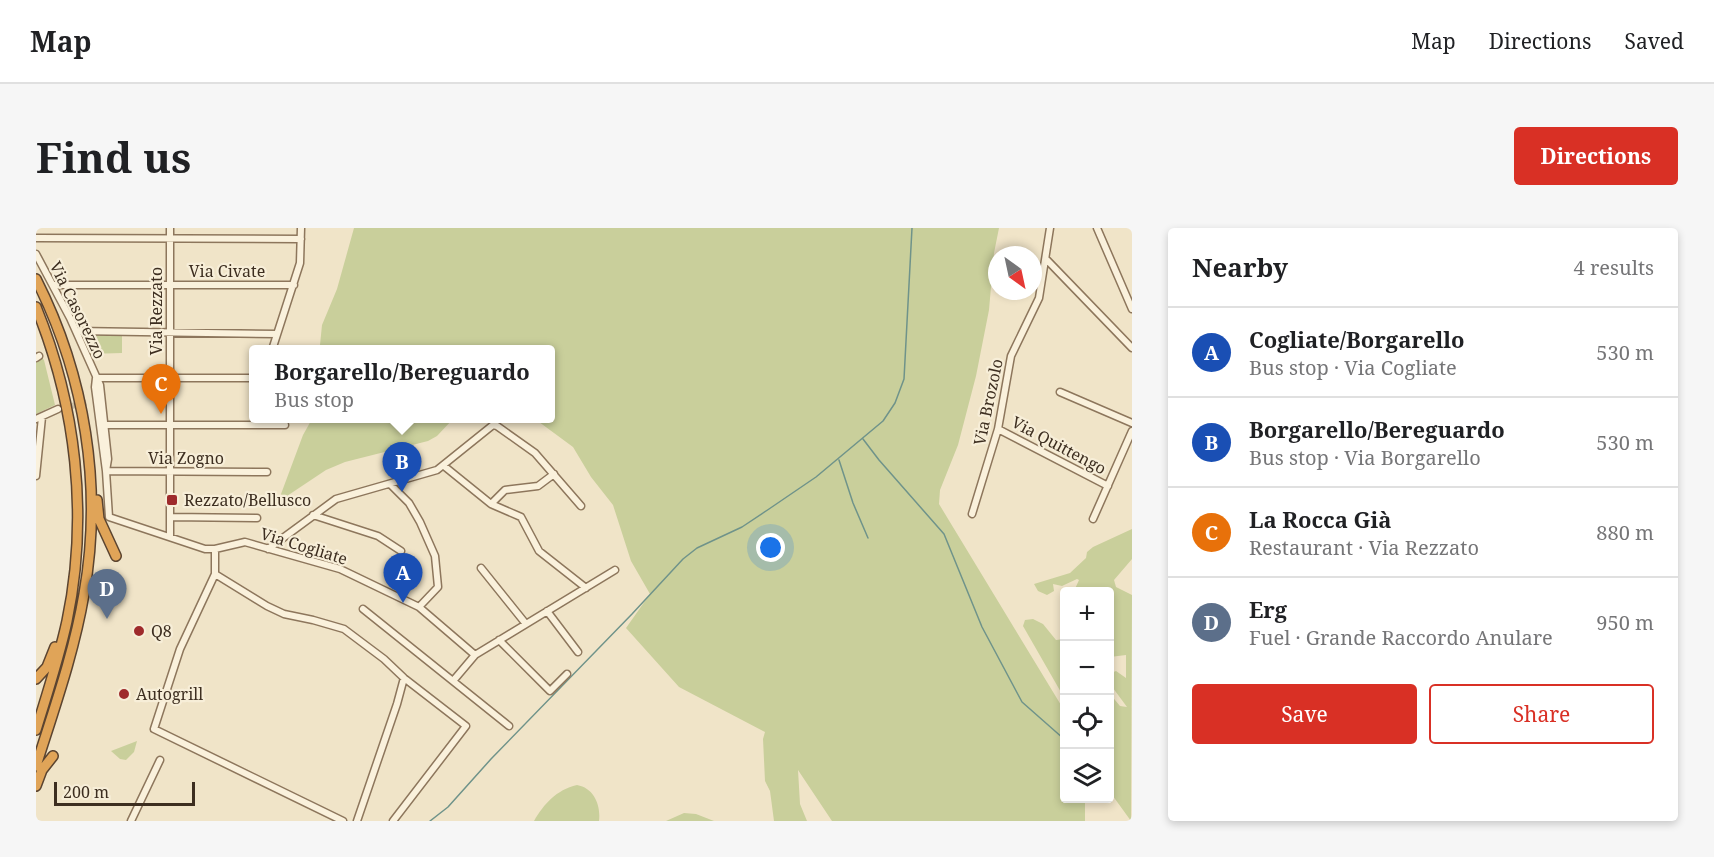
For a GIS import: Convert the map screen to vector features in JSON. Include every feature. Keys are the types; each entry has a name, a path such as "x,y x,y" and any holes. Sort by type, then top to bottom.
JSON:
{"highway":[{"path":"36,279 70,363 80,401 87,444 92,518 85,592 70,657 36,766"},
{"path":"36,307 52,351 70,420 74,454 77,534 67,620 53,677 36,730"},
{"path":"87,444 94,465 99,519 116,556"},
{"path":"36,680 47,667 67,620"},
{"path":"36,786 42,770 53,756"}],"street":[{"name":"Via Rezzato","path":"170,228 170,537"},
{"path":"274,345 300,261 301,228"},
{"name":"Via Brozolo","path":"972,514 998,429 1011,356 1039,298 1050,228"},
{"path":"1097,228 1132,309"},
{"path":"36,238 301,238"},
{"name":"Via Casorezzo","path":"36,254 76,330 100,387 108,459 106,471"},
{"path":"1046,259 1132,348"},
{"name":"Via Civate","path":"53,285 294,285"},
{"path":"76,330 170,330 277,334"},
{"path":"96,378 249,378"},
{"name":"Via Casorezzo","path":"96,378 93,402 106,471 108,515"},
{"path":"1060,392 1132,423"},
{"path":"36,476 39,418 58,409"},
{"path":"104,425 285,425"},
{"path":"268,549 338,498 432,473 444,466 488,427 495,425 534,451 581,506"},
{"name":"Via Quittengo","path":"998,429 1108,486"},
{"path":"1093,519 1132,431"},
{"path":"444,466 491,504 523,518 539,551 586,588"},
{"name":"Via Zogno","path":"106,471 267,471"},
{"path":"491,504 505,490 538,486 554,474"},
{"path":"390,484 414,510 435,556 438,587 419,607"},
{"name":"Via Cogliate","path":"108,515 110,518 202,548 214,549 242,542 340,569 419,607 475,655"},
{"path":"313,515 378,536 400,551"},
{"path":"170,517 257,518"},
{"path":"214,549 215,574 180,649 154,729 343,821"},
{"path":"481,568 526,624"},
{"path":"453,681 475,655 615,570"},
{"path":"215,574 284,614 344,629 466,726 393,821"},
{"path":"363,609 509,726"},
{"path":"547,611 578,652"},
{"path":"499,640 550,691 567,674"},
{"path":"357,821 400,697 404,678"},
{"path":"132,821 160,760"}],"green space":[{"path":"354,228 999,228 995,246 988,246 989,310 976,376 958,445 940,490 939,504 1060,703 1060,803 1085,803 1085,821 832,821 798,770 800,804 807,821 774,821 770,791 765,781 763,739 765,732 679,687 626,628 650,594 631,561 613,505 591,477 573,447 540,423 555,423 555,345 320,345 322,325 337,289"},
{"path":"81,334 122,334 122,353 89,354"},
{"path":"36,352 44,360 55,405 36,414"},
{"path":"310,423 449,423 437,436 428,441 345,462 326,470 284,498 281,494"},
{"path":"1132,529 1132,559 1114,580 1116,587 1132,595 1131,821 1114,798 1114,699 1120,706 1127,707 1114,689 1114,672 1126,678 1126,655 1114,656 1114,587 1076,587 1079,580 1077,579 1062,586 1053,584 1054,591 1047,595 1038,591 1034,584 1070,573 1086,558 1087,552"},
{"path":"1033,619 1043,624 1056,640 1060,640 1060,691 1023,626 1025,620"},
{"path":"137,741 134,752 126,760 120,759 111,751"},
{"path":"577,785 592,793 599,809 599,821 534,821 551,798"},
{"path":"684,813 696,814 714,821 666,821"}],"waterway":[{"path":"430,821 448,807 491,759 683,559 697,548 742,527 816,477 883,421 895,403 904,379 912,228"},
{"path":"863,439 944,534 982,627 1022,702 1060,735"},
{"path":"839,460 853,503 868,538"}],"tunnel":[{"path":"63,408 89,402"}],"place":[{"name":"La Rocca Già","path":"161,414"},
{"name":"Borgarello/Bereguardo","path":"402,492"},
{"name":"Rezzato/Bellusco","path":"172,500"},
{"name":"Cogliate/Borgarello","path":"403,603"},
{"name":"Erg","path":"107,619"},
{"name":"Q8","path":"139,631"},
{"name":"Autogrill","path":"124,694"}]}
